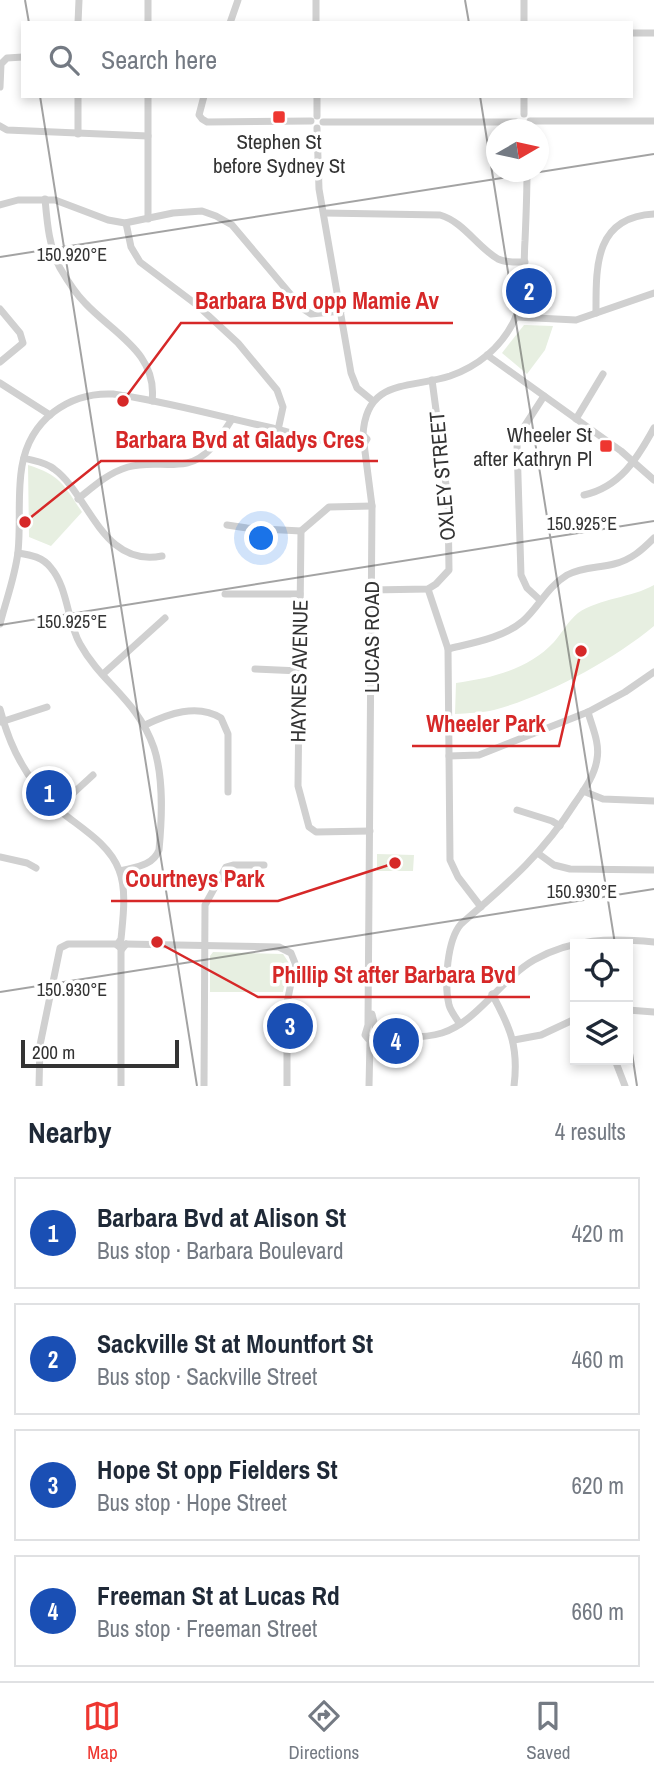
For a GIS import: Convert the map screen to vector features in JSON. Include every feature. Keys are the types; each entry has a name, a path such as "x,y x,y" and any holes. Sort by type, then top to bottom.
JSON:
{"street":[{"path":"78,21 79,0"},
{"path":"148,0 148,21"},
{"path":"231,21 238,0"},
{"path":"316,0 316,21"},
{"path":"524,0 524,21"},
{"path":"633,33 654,33"},
{"path":"0,87 1,64 7,58 21,57"},
{"path":"78,98 78,134"},
{"path":"148,98 148,219"},
{"path":"203,98 200,117 204,121 212,122 486,125"},
{"path":"317,98 318,178 353,380 357,388 373,401 398,386 465,370 488,355 504,337 516,317 524,292 525,182"},
{"path":"519,119 518,117 524,114 524,98"},
{"path":"549,125 654,121"},
{"path":"0,126 7,130 148,136"},
{"path":"45,199 49,233 58,265 83,302 145,360 153,381 152,401"},
{"path":"0,205 18,200 62,201 108,220 126,223 182,212 202,211 232,225 302,308 311,314 341,311"},
{"path":"324,213 440,215 455,221 497,258 508,262 525,262"},
{"path":"596,313 596,271 600,250 612,231 625,219 654,214"},
{"path":"126,223 131,247 140,262 197,305 239,344 277,390 283,407 278,430"},
{"path":"516,317 576,320 654,293"},
{"path":"0,309 20,333 23,343 0,362"},
{"path":"488,355 634,461 654,480"},
{"path":"576,419 603,374"},
{"name":"OXLEY STREET","path":"428,589 449,570 449,500 432,380"},
{"path":"0,383 50,415"},
{"path":"0,624 14,578 18,553 24,458 34,433 50,415 71,401 97,394 113,394 232,419 321,442 338,443 362,439"},
{"path":"540,600 527,588 521,575 516,453 522,430 544,396"},
{"name":"LUCAS ROAD","path":"373,401 366,414 362,439 372,506 370,831 373,1032"},
{"path":"78,499 108,475 127,467 148,463 188,463 202,456 218,442 232,419"},
{"path":"584,495 598,492 613,483 634,461 654,428"},
{"path":"24,458 53,467 64,478 94,522 124,550 146,557 162,556"},
{"path":"227,525 302,531 331,506 372,506"},
{"name":"HAYNES AVENUE","path":"302,531 298,786 307,824 311,830 370,831"},
{"path":"448,649 513,628 526,618 555,584 568,575 624,561 638,554 654,538"},
{"path":"18,553 38,558 51,568 60,585 79,643 122,693 145,725 159,767 159,850 156,858 148,863 120,871"},
{"path":"372,590 428,589 448,649 450,860 458,877 481,907"},
{"path":"225,594 300,594"},
{"path":"103,674 165,618"},
{"path":"255,669 300,671"},
{"path":"449,756 479,755 588,712 654,673"},
{"path":"2,722 47,707"},
{"path":"0,709 2,722 23,767 37,787 57,808 105,848 120,871 121,1086"},
{"path":"145,725 166,715 183,712 211,713 221,718 228,734 228,792"},
{"path":"460,1024 448,1001 450,945 457,929 539,854 583,791 598,758 597,743 588,712"},
{"path":"57,808 93,775"},
{"path":"583,791 603,799 654,802"},
{"path":"517,810 560,826"},
{"path":"539,854 554,865 570,869 654,870"},
{"path":"0,857 27,863 36,868"},
{"path":"204,1086 205,905 229,865 264,865"},
{"path":"369,1086 370,1041 375,1040 373,1032 434,1034 460,1024 531,961 573,943 605,939 654,942"},
{"path":"39,1086 40,1045 62,946 121,944 279,947 291,953 295,963 287,1003 287,1086"},
{"path":"492,994 514,1040 514,1086"},
{"path":"633,1010 654,1012"},
{"path":"514,1040 541,1035 570,1021"},
{"path":"617,1065 625,1086"}],"shaded area":[{"path":"524,325 553,326 545,350 527,374 502,353"},
{"path":"28,465 60,482 82,512 51,546 29,537"},
{"path":"654,585 654,626 619,652 578,676 514,704 494,710 455,714 456,683 496,675 521,666 544,652 578,613 596,604"},
{"path":"377,854 414,855 413,871 377,871"},
{"path":"213,952 283,954 289,963 283,992 210,992 210,956"}],"place":[{"name":"Stephen St before Sydney St","path":"279,117"},
{"name":"Sackville St at Mountfort St","path":"529,291"},
{"name":"Barbara Bvd opp Mamie Av","path":"123,401"},
{"name":"Wheeler St after Kathryn Pl","path":"606,446"},
{"name":"Barbara Bvd at Gladys Cres","path":"25,522"},
{"name":"Wheeler Park","path":"581,651"},
{"name":"Barbara Bvd at Alison St","path":"49,793"},
{"name":"Courtneys Park","path":"395,863"},
{"name":"Phillip St after Barbara Bvd","path":"157,942"},
{"name":"Hope St opp Fielders St","path":"290,1026"},
{"name":"Freeman St at Lucas Rd","path":"396,1041"}]}
